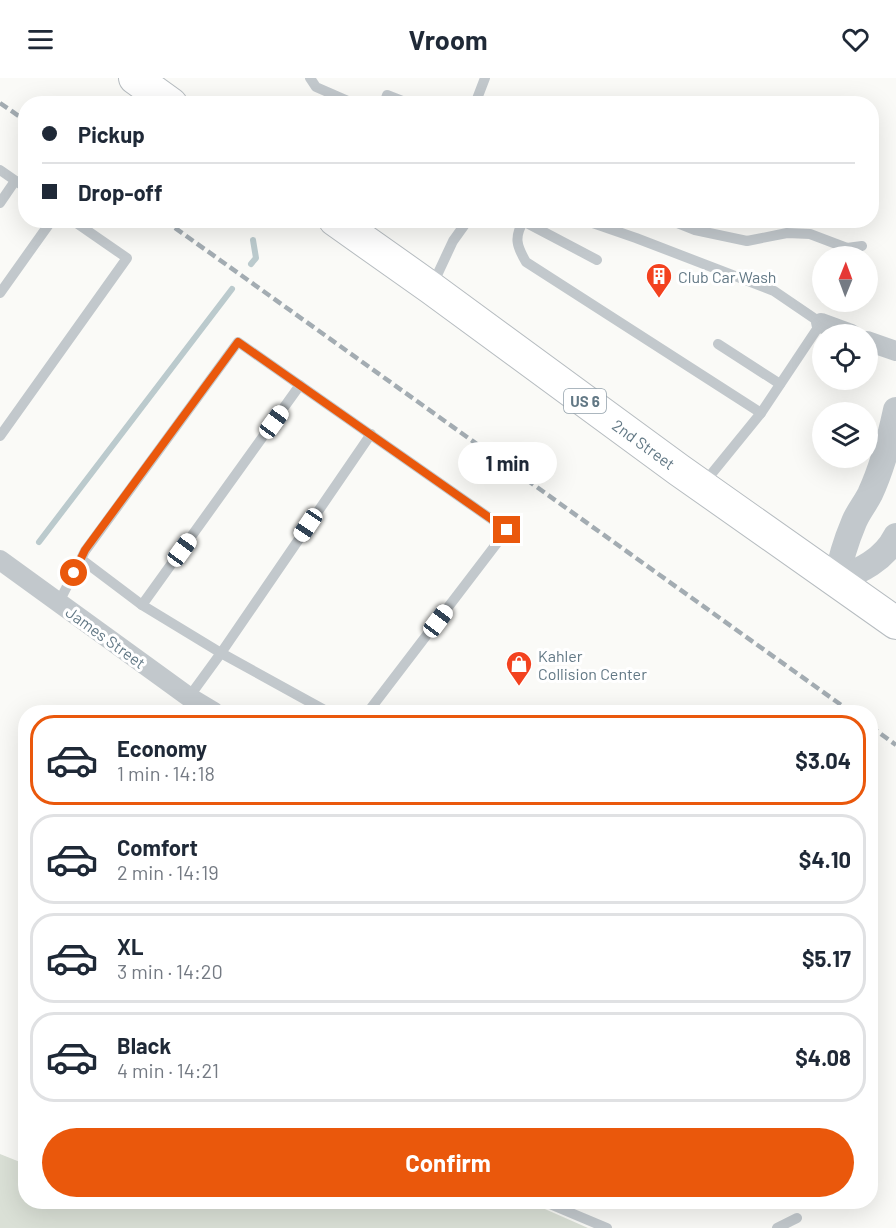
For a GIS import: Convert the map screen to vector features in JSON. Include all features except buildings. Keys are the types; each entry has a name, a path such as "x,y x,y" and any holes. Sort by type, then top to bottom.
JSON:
{"main road":[{"path":"135,78 160,96"},
{"name":"2nd Street","path":"346,228 896,623"}],"street":[{"path":"878,345 896,351"},
{"path":"837,580 846,543 854,521 870,494 889,441 896,410"},
{"path":"837,580 857,572 878,559 896,536"},
{"name":"James Street","path":"0,560 202,705"}],"lane":[{"path":"310,78 316,87 337,96"},
{"path":"478,96 485,78"},
{"path":"0,170 18,183"},
{"path":"0,203 15,181"},
{"path":"0,293 46,228"},
{"path":"0,436 127,258 84,228"},
{"path":"431,288 453,241 462,228"},
{"path":"520,228 517,235 518,249 526,262 761,413"},
{"path":"537,228 597,260"},
{"path":"607,228 774,291 821,323 761,413 701,485"},
{"path":"690,228 747,241 787,233 810,234 842,246"},
{"path":"59,602 85,550 238,342 507,530 373,705"},
{"path":"718,344 780,384"},
{"path":"142,604 300,385"},
{"path":"189,697 371,434"},
{"path":"81,559 142,604 221,653 315,705"},
{"path":"562,1209 607,1228"},
{"path":"777,1228 797,1218"}],"shaded area":[{"path":"0,1154 18,1161 18,1209 545,1209 588,1228 0,1228"}],"waterway":[{"path":"251,264 256,258 253,240"},
{"path":"39,542 232,289"}],"railway":[{"path":"0,103 18,115"},
{"path":"175,228 841,705"},
{"path":"878,732 896,745"}],"place":[{"name":"Club Car Wash","path":"659,299"},
{"name":"Kahler Collision Center","path":"519,687"}],"route":[{"path":"74,573 85,550 238,342 507,530"}]}
